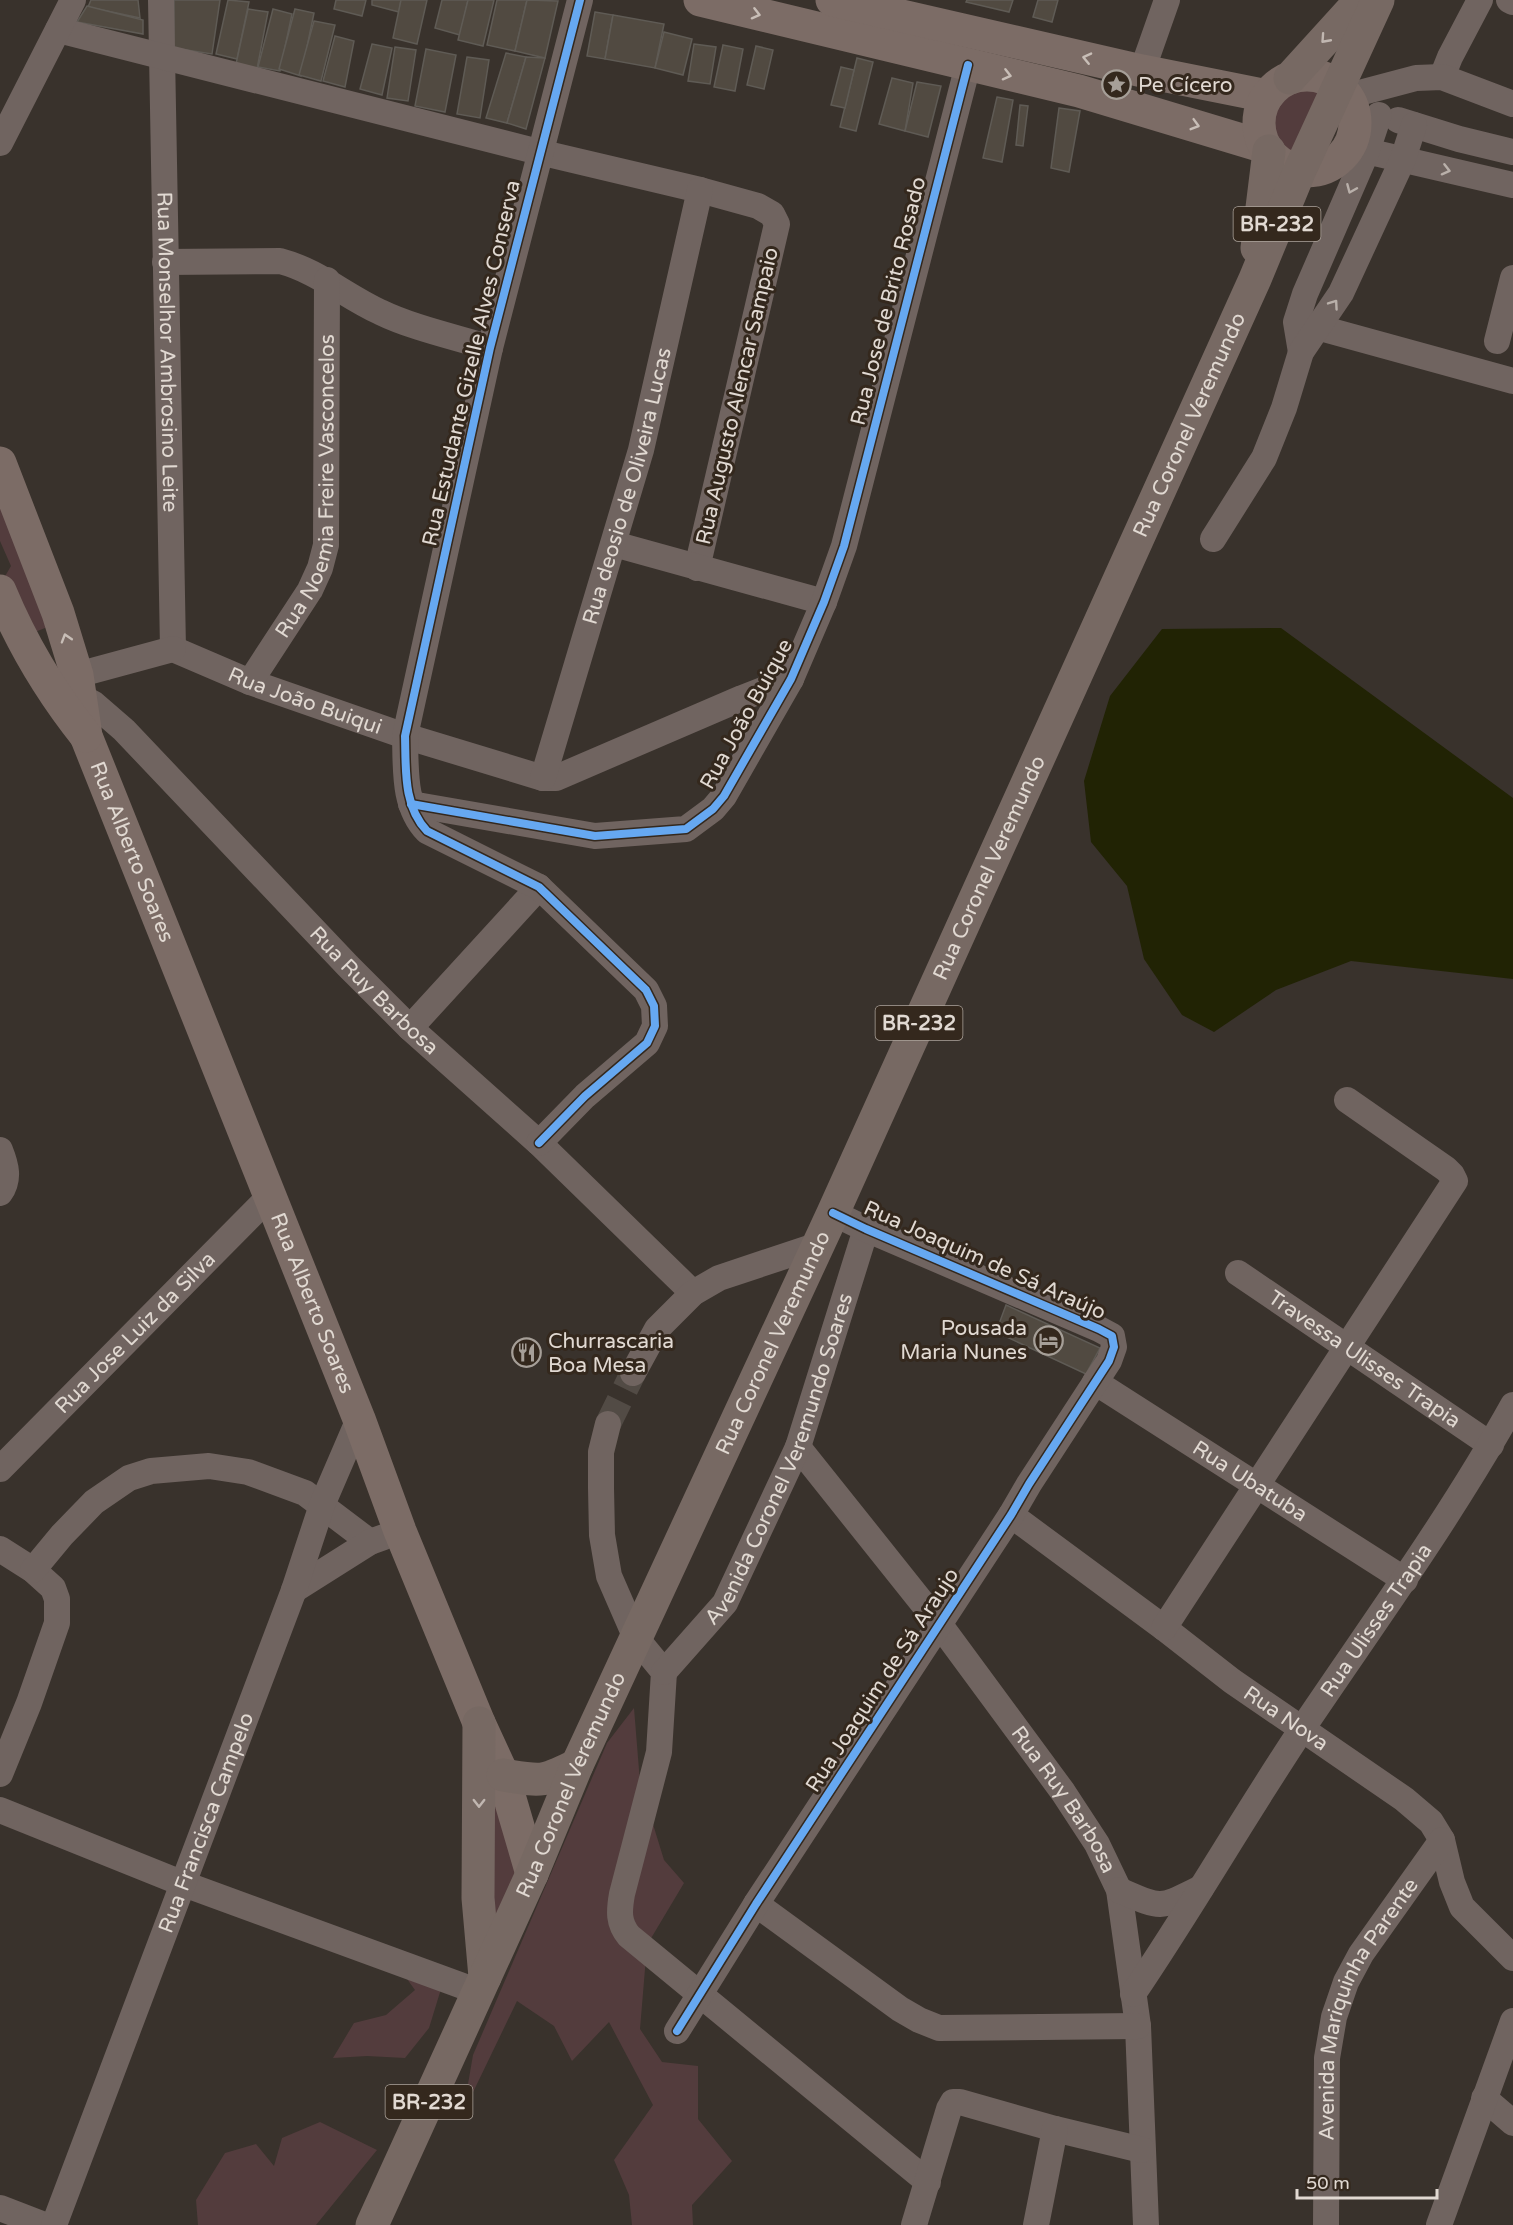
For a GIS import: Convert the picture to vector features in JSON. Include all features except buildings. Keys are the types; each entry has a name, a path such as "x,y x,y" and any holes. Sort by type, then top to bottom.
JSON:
{"highway":[{"path":"1278,87 1361,0"},
{"name":"Rua Coronel Veremundo","path":"372,2225 532,1874 577,1764 818,1245 1255,279 1300,170 1355,101 1378,0"},
{"path":"1255,279 1267,149"},
{"path":"479,1723 478,1898 482,1985"},
{"path":"503,1775 541,1780 552,1778 577,1764"}],"main road":[{"path":"699,0 866,24 1142,71 1278,87"},
{"path":"832,0 866,24 968,65 1079,91 1267,149"},
{"path":"1307,74 1324,77 1355,101 1354,135 1358,149 1328,166 1314,170 1300,170 1282,164 1267,149 1259,121 1262,108 1278,87 1307,74"},
{"name":"Rua Alberto Soares","path":"0,463 58,613 66,690"},
{"name":"Rua Alberto Soares","path":"0,591 14,626 66,690 86,736 359,1419 385,1536 503,1775 532,1874"}],"street":[{"path":"0,143 73,0"},
{"name":"Rua Monselhor Ambrosino Leite","path":"161,0 172,649"},
{"name":"Rua Estudante Gizelle Alves Conserva","path":"411,804 406,776 405,736 490,348 580,0"},
{"path":"1142,71 1167,0"},
{"path":"1442,78 1450,57 1480,0"},
{"path":"58,30 539,152 700,190"},
{"name":"Rua Jose de Brito Rosado","path":"844,546 968,65"},
{"path":"1355,101 1416,78 1442,78 1513,104"},
{"path":"1355,101 1459,140 1513,152"},
{"path":"1307,325 1341,293 1403,159 1414,125"},
{"path":"1213,539 1264,458 1284,408 1307,325 1305,294 1358,149 1513,185"},
{"name":"Rua Augusto Alencar Sampaio","path":"697,568 777,224 772,214 758,206 700,190"},
{"name":"Rua deosio de Oliveira Lucas","path":"543,778 641,450 700,190"},
{"path":"165,262 280,261 292,264 327,280 384,314 490,348"},
{"path":"1497,341 1513,278"},
{"name":"Rua Noemia Freire Vasconcelos","path":"250,682 310,590 320,568 326,545 327,280"},
{"path":"1307,325 1513,381"},
{"path":"614,544 824,602"},
{"name":"Rua João Buique","path":"411,804 595,836 686,829 713,809 724,796 791,679 824,602 844,546"},
{"path":"66,690 172,649"},
{"name":"Rua João Buiqui","path":"172,649 250,682 405,736 543,778"},
{"name":"Rua João Buique","path":"543,778 555,778 791,679"},
{"name":"Rua Ruy Barbosa","path":"66,690 94,704 124,730 348,966 410,1028 539,1143 693,1293"},
{"path":"411,804 417,820 427,831 538,887 646,990 654,1006 655,1026 647,1043 585,1096 539,1143"},
{"path":"410,1028 538,887"},
{"path":"1164,1628 1455,1181 1446,1169 1347,1100"},
{"path":"0,1150 7,1171 3,1188"},
{"name":"Rua Jose Luiz da Silva","path":"0,1469 269,1197"},
{"name":"Rua Joaquim de Sá Araújo","path":"833,1212 866,1229 1099,1329 1113,1336 1114,1347"},
{"name":"Avenida Coronel Veremundo Soares","path":"663,1672 725,1603 798,1447 866,1229"},
{"path":"633,1373 657,1329 693,1293 719,1278 818,1245"},
{"name":"Travessa Ulisses Trapia","path":"1238,1273 1491,1445"},
{"name":"Rua Joaquim de Sá Araujo","path":"677,2031 756,1904 1011,1515 1109,1361 1114,1347"},
{"name":"Rua Ubatuba","path":"1095,1382 1405,1580"},
{"path":"1491,1445 1513,1405"},
{"name":"Rua Francisca Campelo","path":"54,2225 294,1590 322,1505 359,1419"},
{"path":"608,1424 602,1452 602,1536 609,1576 636,1638 663,1672 659,1752 619,1910 621,1926 629,1936 698,1995 928,2182"},
{"name":"Rua Ulisses Trapia","path":"1133,1994 1302,1730 1405,1580 1491,1445"},
{"name":"Rua Ruy Barbosa","path":"798,1447 940,1625 1064,1792 1097,1844 1119,1890 1138,2025 1146,2225"},
{"path":"33,1570 94,1502 129,1478 151,1472 209,1466 248,1472 305,1493 322,1505 385,1536"},
{"name":"Rua Nova","path":"1011,1515 1232,1681 1404,1799 1431,1822 1442,1840 1452,1882 1462,1907 1513,1958"},
{"path":"294,1590 385,1536"},
{"path":"0,1549 33,1570 53,1588 57,1599 57,1623 29,1703 0,1774"},
{"path":"0,1810 184,1884 482,1985"},
{"name":"Avenida Mariquinha Parente","path":"1326,2225 1327,2058 1334,2017 1346,1982 1361,1954 1442,1840"},
{"path":"1119,1890 1158,1906 1169,1904 1201,1888"},
{"path":"756,1904 900,2009 939,2028 1138,2025"},
{"path":"1439,2225 1513,2020"},
{"path":"1484,2098 1513,2123"},
{"path":"914,2225 953,2102 1142,2150"},
{"path":"1036,2225 1055,2129"},
{"path":"3,2214 44,2225"}],"shaded area":[{"path":"1309,83 1328,90 1298,154 1284,149 1279,143 1272,120 1274,105 1285,90"},
{"path":"0,483 49,619 45,628 35,632 4,578 11,566 0,541"},
{"path":"1281,628 1513,798 1513,979 1351,961 1276,990 1214,1032 1182,1015 1144,959 1127,886 1091,842 1084,781 1110,696 1162,629"},
{"path":"634,1708 640,1782 664,1860 684,1883 647,1945 640,2029 662,2062 698,2066 698,2119 732,2161 692,2205 693,2225 632,2225 629,2195 614,2160 653,2105 609,2022 572,2061 554,2026 517,2001 463,2113 473,2055 607,1743"},
{"path":"488,1744 522,1881 494,1944"},
{"path":"407,1979 441,1989 429,2028 405,2058 367,2056 333,2058 354,2023 386,2015 415,1990"},
{"path":"320,2122 377,2150 316,2225 198,2225 196,2200 225,2153 256,2144 274,2166 282,2138"}],"tunnel":[{"path":"608,1424 633,1373"}],"cycle path":[{"path":"539,1143 585,1096 647,1043 655,1026 654,1006 646,990 539,887 427,831 419,821 410,799 406,774 405,736 490,348 580,0"},
{"path":"411,804 595,836 686,829 713,809 724,796 791,679 824,602 844,546 968,65"},
{"path":"677,2031 756,1904 1011,1515 1109,1361 1114,1347 1112,1336 1099,1329 833,1213"}],"place":[{"name":"Pe Cícero","path":"1117,85"},
{"name":"Pousada Maria Nunes","path":"1048,1340"},
{"name":"Churrascaria Boa Mesa","path":"527,1353"}]}
